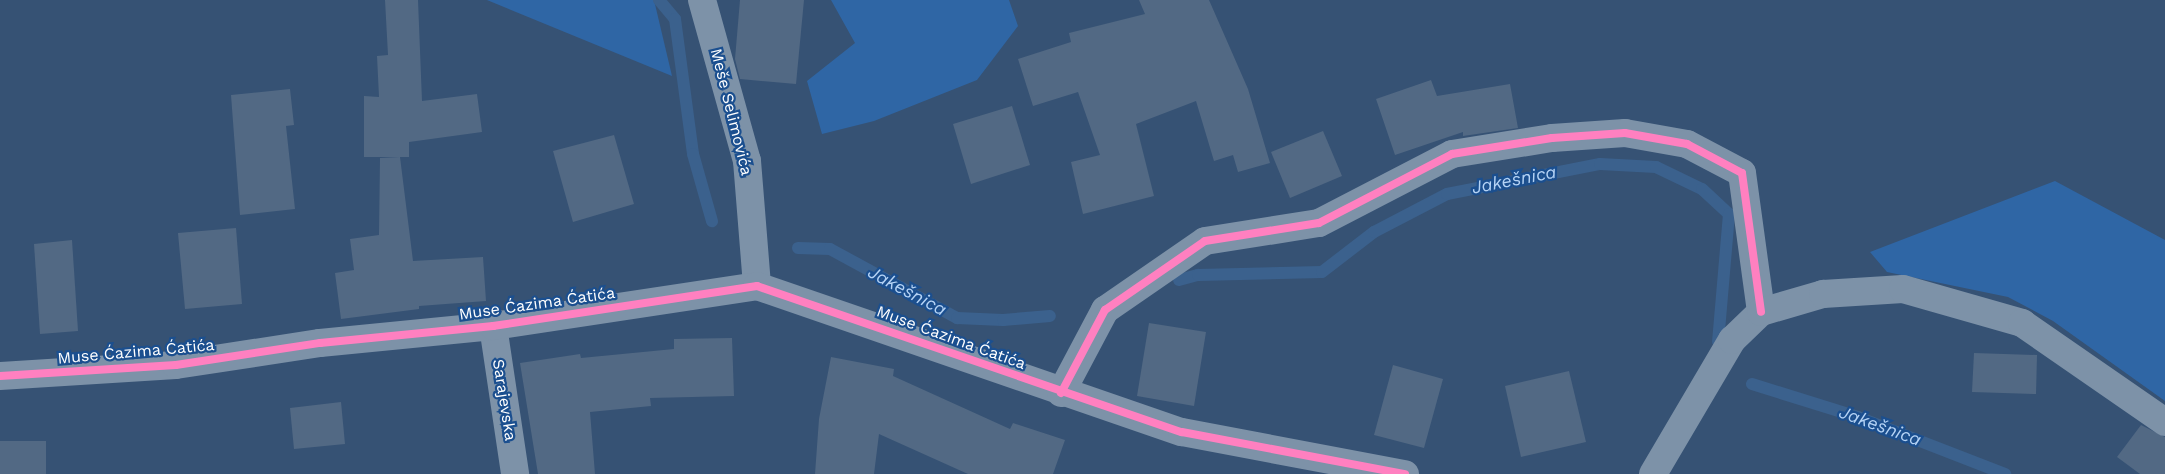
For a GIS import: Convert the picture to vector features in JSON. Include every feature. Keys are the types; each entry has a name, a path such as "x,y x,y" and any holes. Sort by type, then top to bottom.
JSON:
{"street":[{"name":"Meše Selimovića","path":"702,0 747,161 757,286"},
{"path":"1061,393 1105,310 1205,240 1319,223 1452,154 1552,138 1626,133 1686,144 1742,173 1761,312"},
{"name":"Muse Ćazima Ćatića","path":"0,373 176,365 320,343 493,326 757,286 1061,393 1182,432 1405,474"},
{"path":"1653,474 1732,340 1761,312 1823,294 1903,289 2022,323 2165,422"},
{"name":"Sarajevska","path":"493,326 515,474"}],"shaded area":[{"path":"487,0 654,0 672,76"},
{"path":"831,0 1009,0 1018,26 977,80 874,121 822,134 807,81 855,43"},
{"path":"2055,181 2165,240 2165,401 2053,321 2008,297 1887,272 1870,252"}],"building":[{"path":"385,0 418,0 422,101 477,94 482,132 409,142 409,157 364,157 364,96 379,97 377,56 388,55"},
{"path":"740,0 804,0 796,84 740,79 735,59"},
{"path":"1139,0 1209,0 1248,89 1270,163 1238,172 1233,155 1214,161 1196,101 1136,124 1154,196 1083,214 1071,162 1100,155 1078,92 1033,106 1018,59 1071,42 1069,33 1145,14"},
{"path":"1431,80 1437,96 1510,84 1518,128 1463,136 1463,132 1395,155 1376,99"},
{"path":"290,89 294,125 286,126 295,209 240,215 231,95"},
{"path":"1012,106 1030,165 971,184 953,124"},
{"path":"1323,131 1342,176 1290,198 1271,152"},
{"path":"614,135 634,204 573,222 553,151"},
{"path":"400,157 413,261 483,257 486,301 419,306 419,309 341,319 335,273 354,270 350,239 379,235 380,158"},
{"path":"236,228 242,304 185,309 178,233"},
{"path":"72,240 78,331 40,334 34,244"},
{"path":"1149,323 1206,332 1194,406 1137,396"},
{"path":"732,338 734,396 650,398 651,406 590,412 595,474 538,474 520,363 580,354 581,358 674,349 674,339"},
{"path":"1974,353 2037,355 2036,394 1972,392"},
{"path":"831,357 894,369 893,376 1010,429 1013,423 1065,440 1053,474 968,474 879,434 874,474 815,474 819,419"},
{"path":"1393,365 1443,379 1424,448 1374,435"},
{"path":"1569,371 1586,442 1521,457 1505,386"},
{"path":"341,402 345,444 294,449 290,408"},
{"path":"2141,425 2165,437 2165,474 2140,474 2117,457"},
{"path":"0,441 46,441 46,474 0,474"}],"waterway":[{"name":"Jakešnica","path":"659,0 675,19 693,154 712,221"},
{"name":"Jakešnica","path":"1179,280 1198,275 1322,272 1374,232 1447,194 1600,164 1656,167 1702,189 1729,214 1718,342"},
{"name":"Jakešnica","path":"798,248 830,249 957,318 1003,320 1050,316"},
{"name":"Jakešnica","path":"1752,384 1858,417 2005,474"}],"cycle path":[{"path":"1061,393 1105,310 1205,241 1319,223 1452,154 1552,138 1625,133 1687,144 1742,173 1761,312"},
{"path":"0,376 176,365 320,343 493,326 757,286 1182,432 1405,474"}]}
